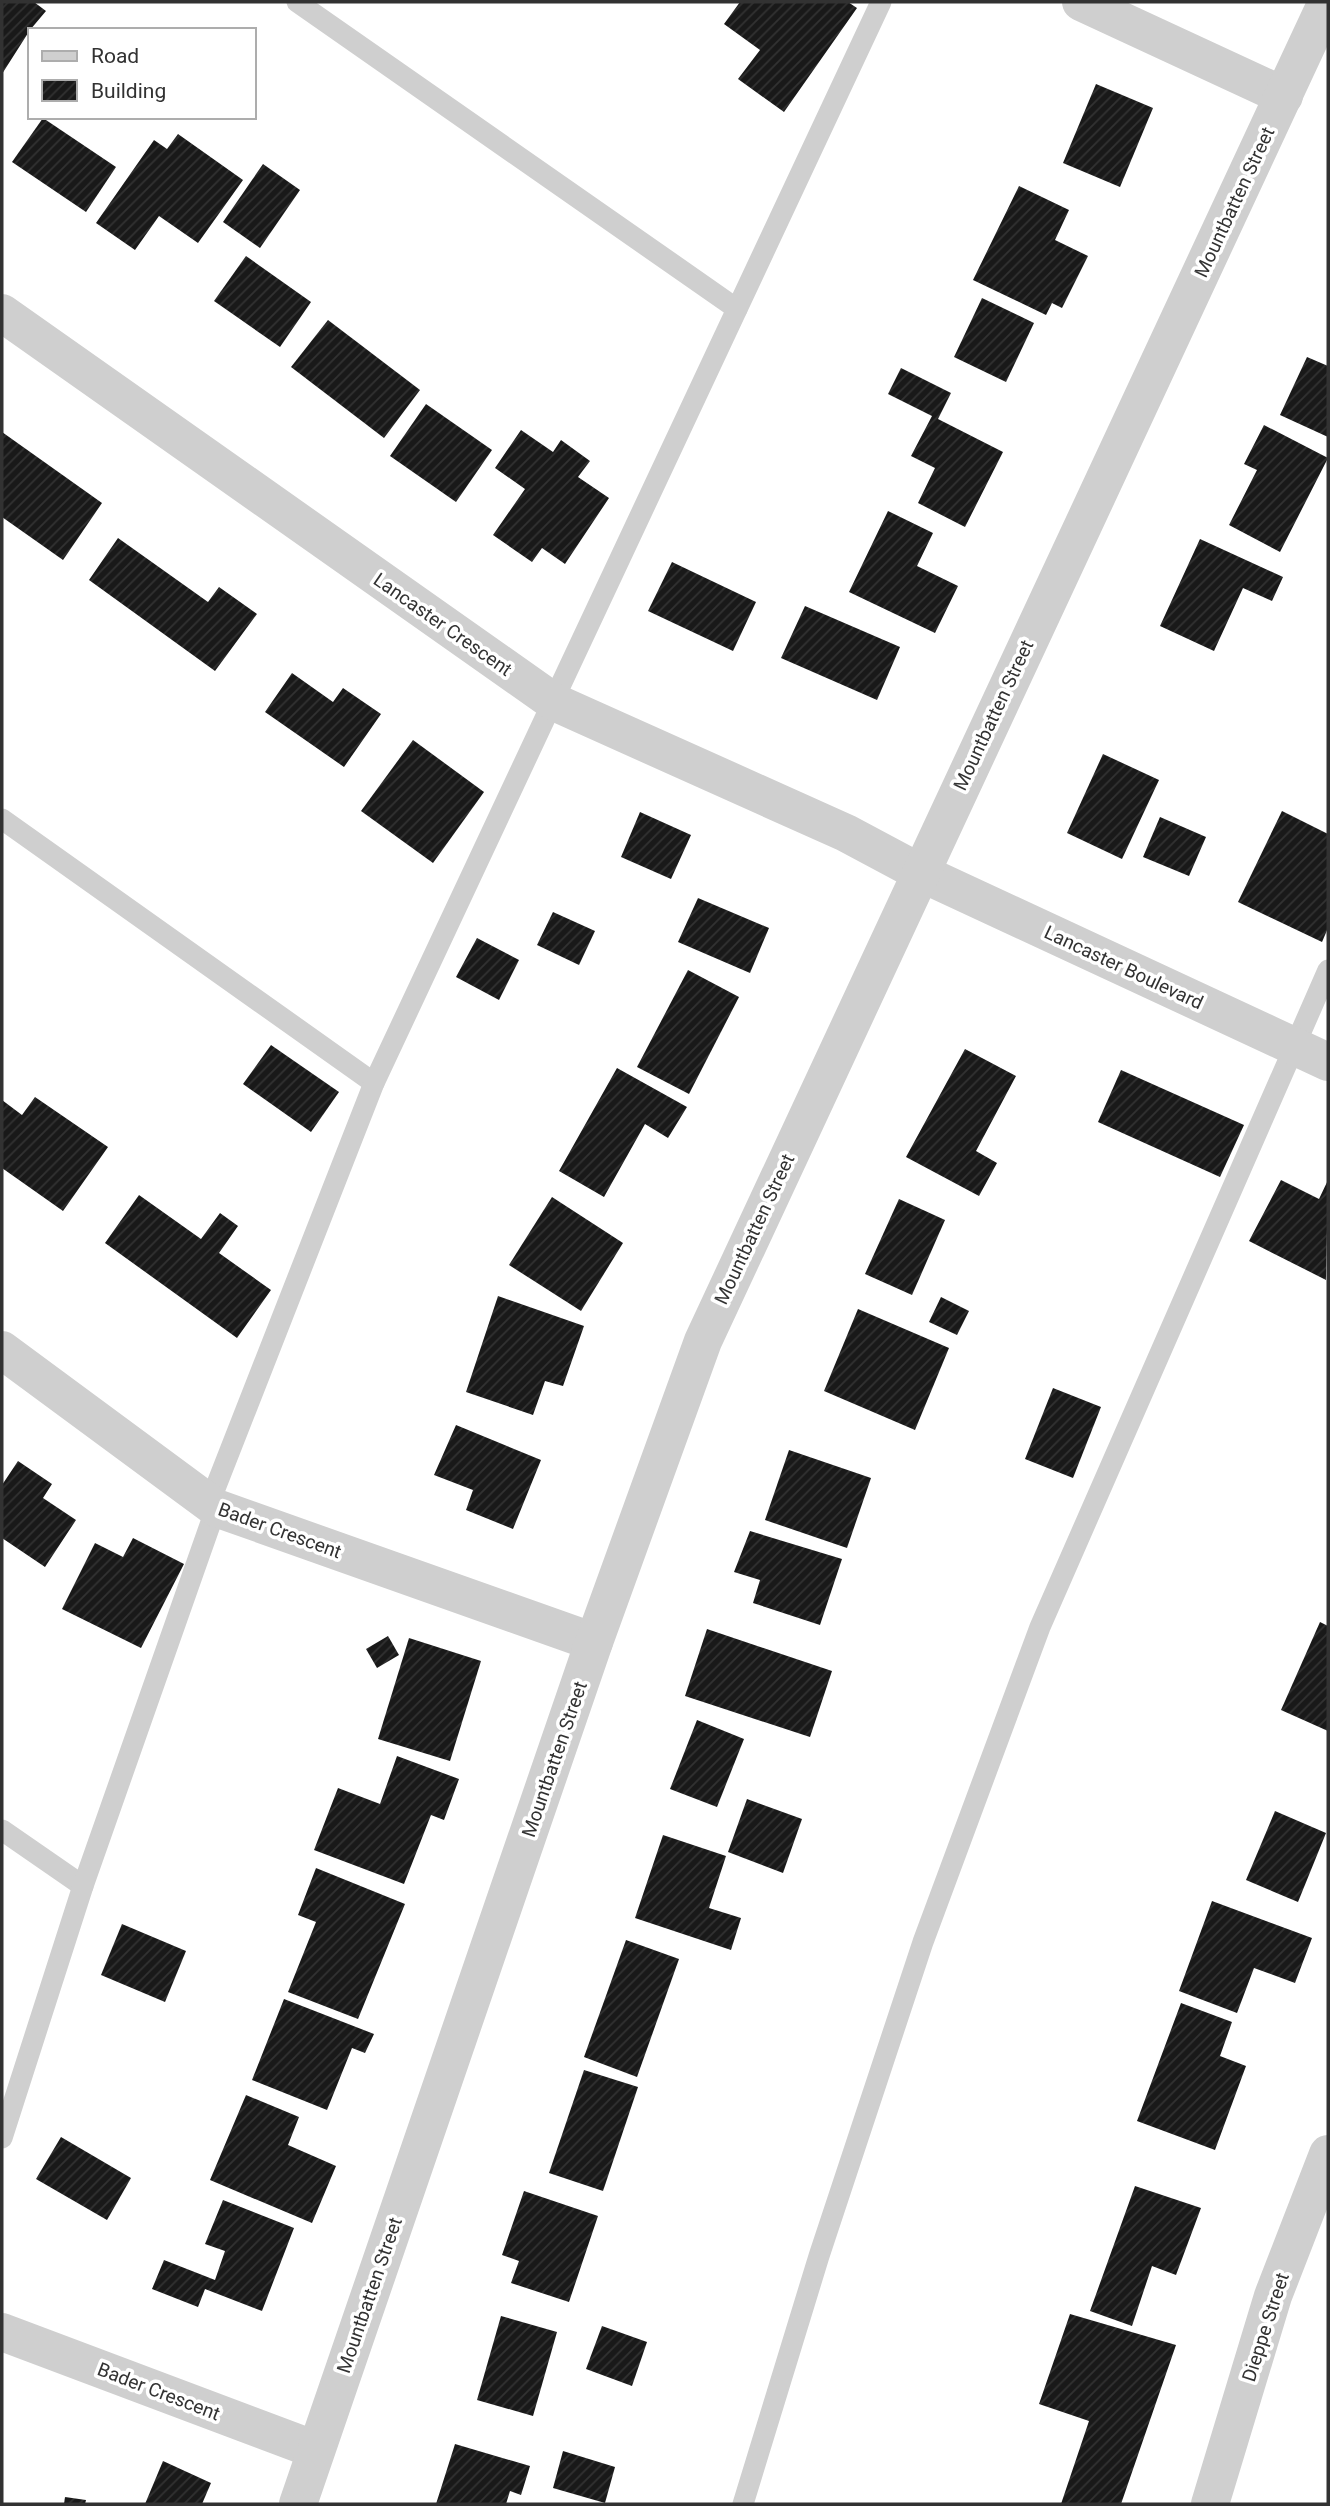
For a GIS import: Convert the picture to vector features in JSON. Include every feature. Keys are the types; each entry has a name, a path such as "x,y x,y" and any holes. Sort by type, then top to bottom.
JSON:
{"street":[{"path":"1081,2 1284,96"},
{"name":"Mountbatten Street","path":"298,2504 594,1642 703,1341 919,872 1327,2"},
{"name":"Lancaster Crescent","path":"2,313 554,702 846,833 919,872"},
{"name":"Lancaster Boulevard","path":"919,872 1328,1062"},
{"name":"Bader Crescent","path":"2,1350 213,1506 594,1642"},
{"name":"Dieppe Street","path":"1210,2504 1273,2296 1328,2154"},
{"name":"Bader Crescent","path":"2,2332 316,2450"}],"lane":[{"path":"297,2 737,309"},
{"path":"2,2138 83,1886 213,1506 374,1083 881,2"},
{"path":"2,819 374,1083"},
{"path":"743,2504 819,2256 923,1942 1040,1628 1328,970"},
{"path":"2,1830 83,1886"}],"building":[{"path":"2,2 34,2 46,11 32,28 28,28 28,33 2,74"},
{"path":"740,2 848,2 857,8 784,112 738,79 760,50 724,24"},
{"path":"1096,84 1153,108 1120,187 1063,163"},
{"path":"44,119 116,167 86,212 12,162"},
{"path":"178,134 243,180 198,243 159,216 135,250 96,223 154,140 167,149"},
{"path":"263,164 300,190 260,248 223,222"},
{"path":"1019,186 1069,210 1055,240 1088,256 1062,308 1052,303 1046,315 973,280"},
{"path":"246,256 311,302 280,347 214,301"},
{"path":"982,298 1034,323 1006,382 954,357"},
{"path":"328,320 420,390 384,438 291,367"},
{"path":"1307,357 1328,366 1328,437 1280,415"},
{"path":"901,368 951,393 938,419 1003,452 965,527 918,503 935,468 911,456 932,416 888,394"},
{"path":"426,404 492,450 456,502 390,456"},
{"path":"1264,425 1328,458 1280,552 1229,525 1257,470 1244,464"},
{"path":"521,430 553,452 561,440 590,461 578,477 609,498 565,564 542,548 532,562 493,535 525,489 495,468"},
{"path":"2,432 102,503 63,560 2,517"},
{"path":"888,511 933,533 917,566 958,586 935,633 849,592"},
{"path":"118,538 208,602 219,587 257,614 215,671 89,580"},
{"path":"1200,539 1283,577 1272,601 1243,588 1214,651 1160,626"},
{"path":"672,562 756,602 733,651 648,611"},
{"path":"805,606 900,647 877,700 781,658"},
{"path":"292,673 333,702 343,688 381,714 344,767 265,712"},
{"path":"413,740 484,792 433,863 361,811"},
{"path":"1103,754 1159,780 1122,859 1067,833"},
{"path":"1282,811 1328,834 1328,928 1322,942 1238,902"},
{"path":"640,812 691,835 671,879 621,857"},
{"path":"1160,817 1206,837 1189,876 1143,857"},
{"path":"698,898 769,928 750,973 678,942"},
{"path":"553,912 595,931 579,965 537,945"},
{"path":"477,938 519,960 499,1000 456,977"},
{"path":"688,970 739,997 689,1094 637,1067"},
{"path":"271,1045 339,1092 311,1132 243,1084"},
{"path":"965,1049 1016,1076 976,1151 997,1163 979,1196 906,1157"},
{"path":"617,1068 687,1107 668,1138 645,1124 604,1197 559,1171"},
{"path":"1121,1070 1244,1125 1220,1177 1098,1122"},
{"path":"35,1097 108,1147 63,1211 2,1168 2,1100 22,1115"},
{"path":"1281,1180 1319,1199 1328,1180 1326,1280 1249,1241"},
{"path":"139,1195 201,1239 220,1213 238,1226 219,1253 271,1290 237,1338 105,1243"},
{"path":"552,1197 623,1243 581,1311 509,1265"},
{"path":"899,1199 945,1220 912,1295 865,1274"},
{"path":"498,1296 584,1326 563,1386 545,1381 533,1415 466,1392"},
{"path":"941,1297 969,1311 957,1335 929,1322"},
{"path":"858,1309 949,1348 915,1430 824,1391"},
{"path":"1053,1388 1101,1407 1073,1478 1025,1459"},
{"path":"456,1425 541,1460 513,1529 466,1510 473,1490 434,1475"},
{"path":"789,1450 871,1478 847,1548 765,1520"},
{"path":"18,1461 52,1484 43,1498 76,1520 45,1567 2,1538 2,1485"},
{"path":"750,1531 842,1559 820,1625 753,1603 760,1580 734,1572"},
{"path":"133,1538 184,1564 141,1648 62,1609 95,1543 123,1557"},
{"path":"1320,1622 1328,1626 1328,1731 1281,1710"},
{"path":"707,1629 832,1671 810,1737 685,1696"},
{"path":"388,1636 399,1655 377,1668 366,1649"},
{"path":"409,1638 481,1661 450,1761 378,1739"},
{"path":"697,1720 744,1739 717,1807 670,1789"},
{"path":"397,1756 459,1779 444,1820 431,1815 404,1884 314,1850 338,1788 380,1804"},
{"path":"747,1799 802,1819 783,1873 728,1852"},
{"path":"1275,1811 1326,1833 1298,1902 1246,1880"},
{"path":"663,1835 726,1856 709,1908 741,1918 731,1950 635,1918"},
{"path":"316,1868 405,1904 358,2019 288,1992 316,1922 298,1915"},
{"path":"1212,1901 1312,1938 1295,1983 1254,1968 1237,2013 1179,1991"},
{"path":"122,1924 186,1951 165,2002 101,1975"},
{"path":"626,1940 679,1959 637,2077 584,2057"},
{"path":"284,1999 374,2034 365,2053 352,2048 327,2110 252,2080"},
{"path":"1181,2003 1232,2022 1220,2056 1246,2066 1215,2150 1137,2121"},
{"path":"584,2070 638,2087 603,2191 549,2173"},
{"path":"246,2095 299,2117 288,2145 336,2166 312,2223 210,2180"},
{"path":"61,2137 131,2178 107,2220 36,2179"},
{"path":"1135,2186 1201,2208 1176,2275 1152,2266 1132,2326 1090,2311"},
{"path":"524,2191 598,2216 569,2302 511,2283 519,2261 502,2255"},
{"path":"223,2200 294,2228 262,2311 205,2289 198,2307 152,2289 164,2260 215,2280 225,2251 205,2244"},
{"path":"1070,2314 1176,2345 1121,2504 1061,2504 1089,2421 1039,2404"},
{"path":"501,2316 557,2332 533,2416 477,2400"},
{"path":"602,2326 647,2342 632,2386 586,2369"},
{"path":"455,2444 530,2466 521,2495 510,2491 506,2504 436,2504"},
{"path":"563,2451 615,2467 605,2503 553,2488"},
{"path":"163,2461 211,2483 202,2504 145,2504"},
{"path":"65,2497 86,2500 85,2504 64,2504"}]}
